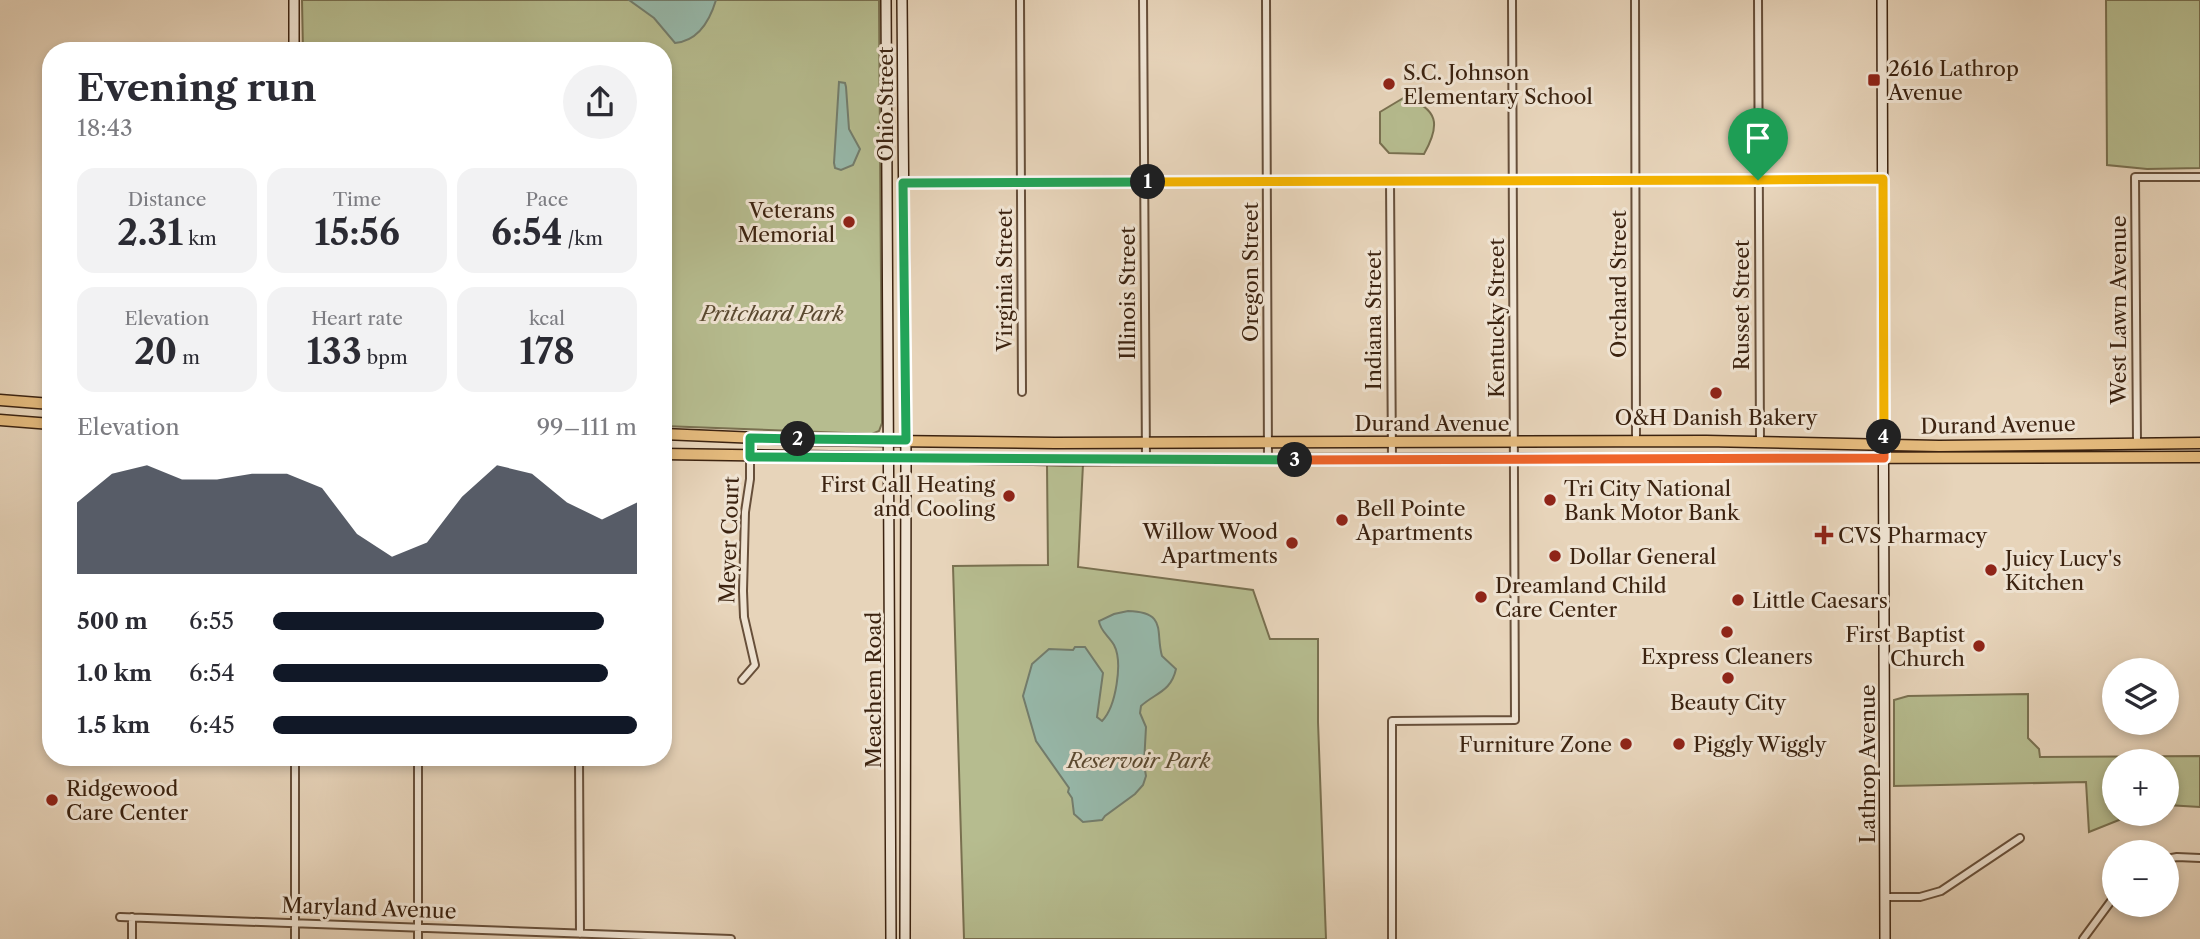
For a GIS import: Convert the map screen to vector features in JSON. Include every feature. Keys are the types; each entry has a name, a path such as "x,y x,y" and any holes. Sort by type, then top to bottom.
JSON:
{"main road":[{"path":"0,400 42,403"},
{"path":"0,420 42,423"},
{"name":"Durand Avenue","path":"672,435 1145,442 1760,441 1986,446 2200,443"},
{"path":"1737,457 1755,449 1760,441"},
{"name":"Durand Avenue","path":"672,454 1146,460 2200,457"}],"street":[{"path":"294,0 294,42"},
{"name":"Ohio Street","path":"886,0 888,440"},
{"name":"Ohio Street","path":"902,0 906,459"},
{"name":"Virginia Street","path":"1020,0 1022,392"},
{"name":"Illinois Street","path":"1143,0 1146,460"},
{"name":"Oregon Street","path":"1266,0 1268,460"},
{"name":"Kentucky Street","path":"1392,939 1392,721 1515,720 1512,0"},
{"name":"Orchard Street","path":"1635,0 1636,442"},
{"name":"Russet Street","path":"1758,0 1760,441"},
{"name":"Lathrop Avenue","path":"1882,0 1885,939"},
{"name":"West Lawn Avenue","path":"2137,443 2135,177 2200,177"},
{"path":"903,183 1883,179"},
{"name":"Indiana Street","path":"1390,181 1392,460"},
{"name":"Meyer Court","path":"742,680 755,665 744,617 743,591 750,438"},
{"name":"Meachem Road","path":"888,440 891,939"},
{"name":"Meachem Road","path":"905,939 906,459"},
{"path":"890,596 906,595"},
{"path":"891,712 907,712"},
{"path":"295,766 295,939"},
{"path":"418,766 418,939"},
{"path":"579,766 580,933"},
{"path":"891,838 906,837"},
{"path":"1885,897 1920,897 1941,891 2020,838"},
{"path":"2179,857 2200,858"},
{"path":"2083,939 2102,913"},
{"name":"Maryland Avenue","path":"120,917 731,939"},
{"path":"132,917 132,939"}],"green space":[{"name":"Pritchard Park","path":"302,0 879,0 882,423 879,431 872,434 672,426 672,42 303,42"},
{"path":"2106,0 2200,0 2200,168 2147,169 2107,165"},
{"path":"1405,97 1424,107 1433,119 1433,134 1424,154 1389,153 1380,143 1380,112"},
{"name":"Reservoir Park","path":"1083,464 1078,567 1253,590 1270,639 1318,639 1318,722 1326,939 964,939 953,566 1048,565 1047,465"},
{"path":"2028,694 2028,738 2039,749 2040,757 2102,757 2104,826 2089,832 2086,782 1894,786 1894,700 1908,696"},
{"path":"2179,756 2200,756 2200,807 2179,806"}],"shaded area":[{"path":"629,0 716,0 702,28 690,38 675,43 654,18"},
{"path":"839,82 845,83 849,129 860,149 853,165 841,170 835,168 834,163"},
{"path":"1128,611 1141,612 1154,619 1162,656 1176,669 1170,683 1141,706 1140,713 1146,727 1146,776 1143,785 1102,820 1083,822 1074,814 1069,788 1036,741 1023,696 1032,664 1049,649 1073,650 1075,647 1085,647 1103,673 1097,717 1102,721 1111,706 1117,684 1118,662 1114,645 1099,621"}],"place":[{"name":"2616 Lathrop Avenue","path":"1874,80"},
{"name":"S.C. Johnson Elementary School","path":"1389,84"},
{"name":"Veterans Memorial","path":"849,222"},
{"name":"O&H Danish Bakery","path":"1716,393"},
{"name":"First Call Heating and Cooling","path":"1009,496"},
{"name":"Tri City National Bank Motor Bank","path":"1550,500"},
{"name":"Bell Pointe Apartments","path":"1342,520"},
{"name":"CVS Pharmacy","path":"1824,535"},
{"name":"Willow Wood Apartments","path":"1292,543"},
{"name":"Dollar General","path":"1555,556"},
{"name":"Juicy Lucy's Kitchen","path":"1991,570"},
{"name":"Dreamland Child Care Center","path":"1481,597"},
{"name":"Little Caesars","path":"1738,600"},
{"name":"Express Cleaners","path":"1727,632"},
{"name":"First Baptist Church","path":"1979,646"},
{"name":"Beauty City","path":"1728,678"},
{"name":"Furniture Zone","path":"1626,744"},
{"name":"Piggly Wiggly","path":"1679,744"},
{"name":"Ridgewood Care Center","path":"52,800"}],"route":[{"path":"1883,179 1884,458 1065,460 750,457 750,438 906,440 903,183 1758,180 1883,179"}]}
